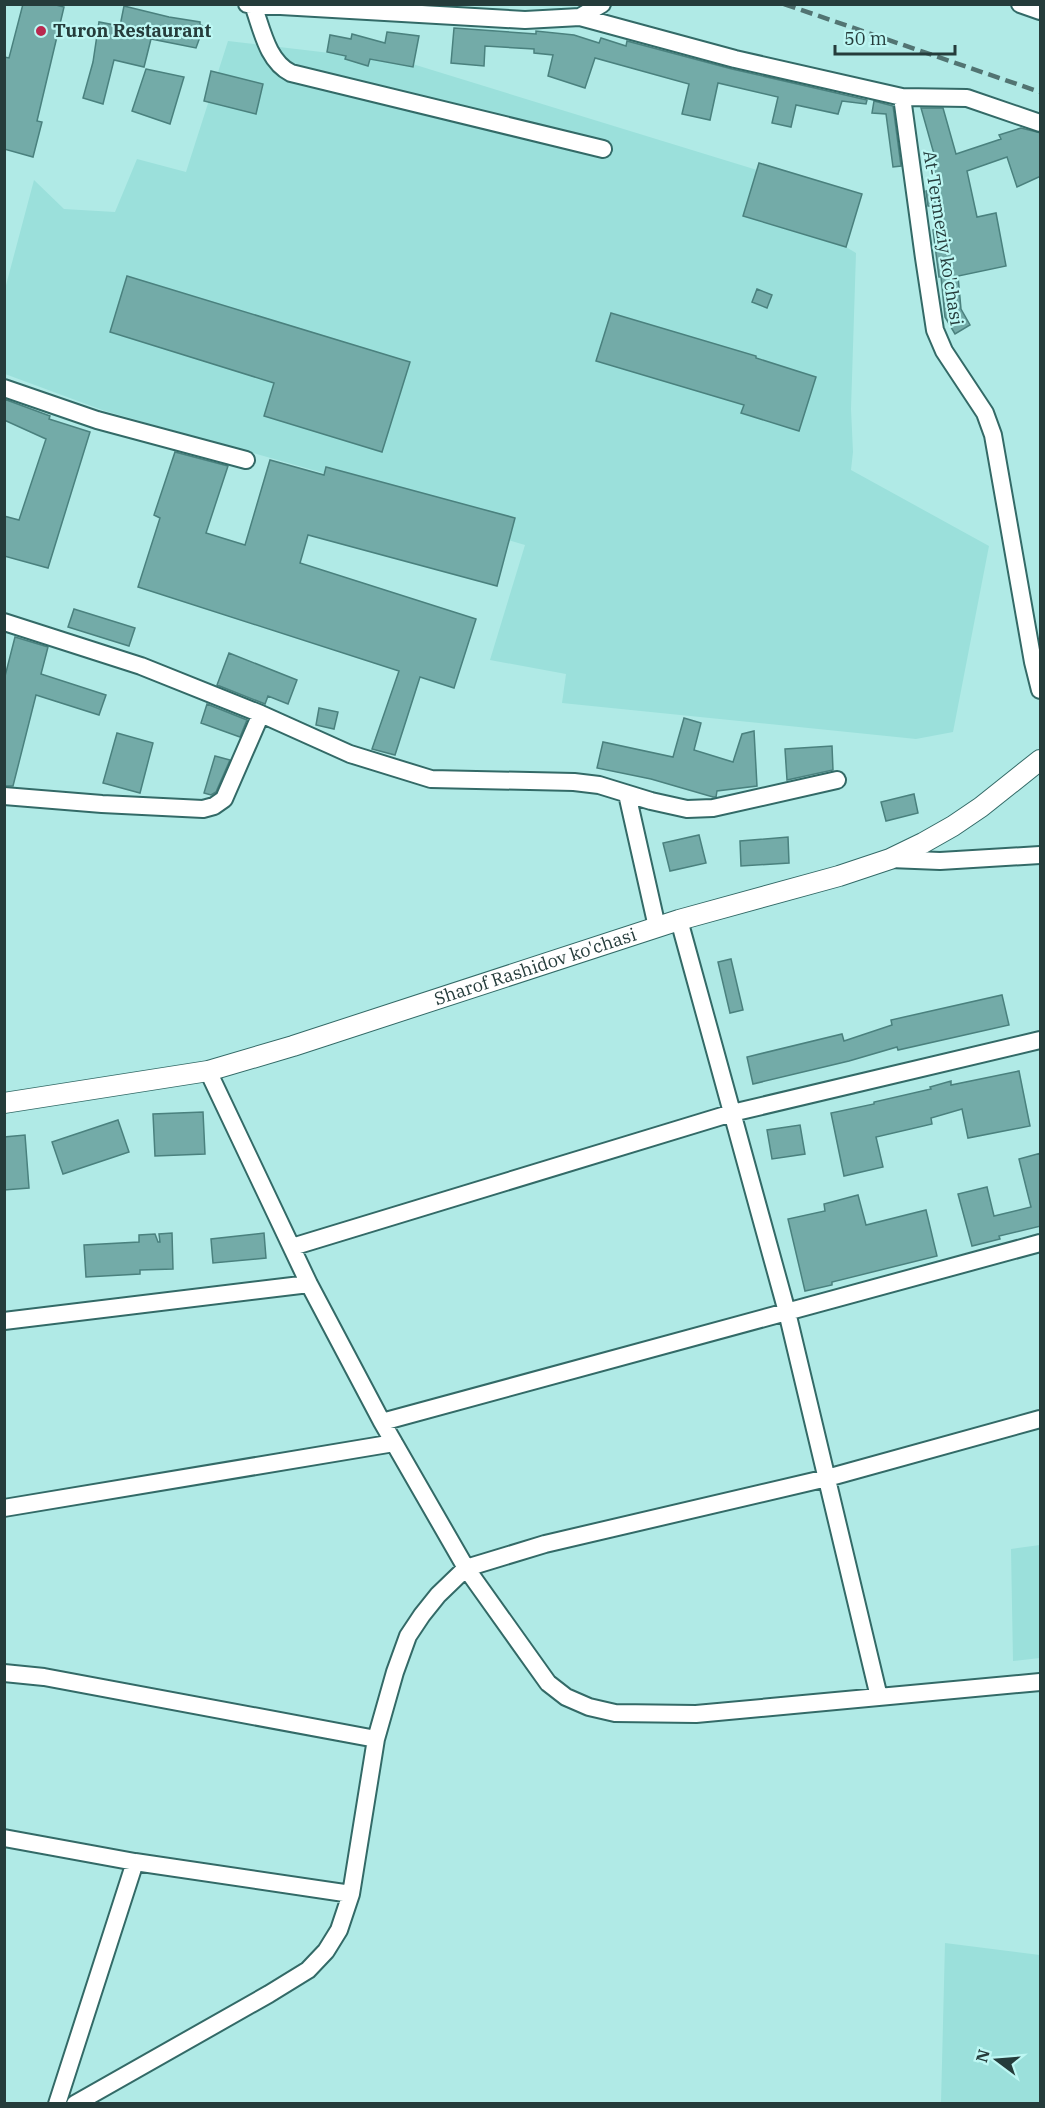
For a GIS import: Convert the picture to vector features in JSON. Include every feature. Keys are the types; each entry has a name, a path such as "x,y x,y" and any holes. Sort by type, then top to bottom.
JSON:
{"main road":[{"name":"Sharof Rashidov ko'chasi","path":"4,1103 208,1071 293,1046 678,920 839,876 890,859 953,826 1041,760"}],"street":[{"path":"248,4 525,20 580,17 735,59 902,97 967,98 1041,123"},
{"path":"580,17 602,4"},
{"path":"1020,4 1041,11"},
{"path":"253,5 274,59 281,68 291,73 603,148"},
{"name":"At-Termeziy ko'chasi","path":"902,97 935,330 944,351 985,413 993,435 1033,662 1041,690"},
{"path":"4,388 97,420 246,460"},
{"path":"4,622 141,666 261,714 350,754 431,778 574,782 599,785 687,809 713,808 837,780"},
{"path":"4,796 203,809 214,806 224,799 232,784 261,714"},
{"path":"627,794 657,927"},
{"path":"890,859 948,861 1041,855"},
{"path":"678,920 787,1312 879,1697"},
{"path":"292,1247 732,1113 1041,1040"},
{"path":"208,1071 309,1284 394,1443 466,1568 548,1683 566,1697 590,1707 615,1713 696,1713 1041,1682"},
{"path":"382,1422 1041,1243"},
{"path":"4,1321 309,1284"},
{"path":"75,2103 269,1994 308,1970 326,1951 339,1930 351,1894 376,1739 408,1636 438,1595 466,1568 545,1544 827,1478 1041,1419"},
{"path":"4,1508 394,1443"},
{"path":"4,1673 44,1677 376,1739"},
{"path":"4,1838 135,1862 351,1894"},
{"path":"57,2103 135,1862"}],"shaded area":[{"path":"228,41 406,62 757,170 743,216 846,247 856,253 851,470 989,546 953,732 916,739 562,703 566,674 490,660 525,545 358,496 362,484 105,411 5,374 5,289 34,180 64,209 115,212 137,159 186,172"},
{"path":"1040,1545 1040,1658 1013,1661 1011,1549"},
{"path":"945,1943 1040,1955 1040,2103 941,2103"}],"building":[{"path":"23,4 52,4 64,7 37,121 42,122 33,157 4,149 4,57 9,58"},
{"path":"124,6 200,22 200,25 204,26 196,48 151,39 144,67 114,60 103,104 83,98 93,62 99,22 120,26"},
{"path":"454,28 536,34 536,31 574,35 599,43 601,38 626,46 627,41 732,69 867,100 866,104 842,101 838,114 796,105 791,127 772,123 778,97 718,83 710,120 682,114 689,84 595,58 585,88 548,76 553,55 534,53 534,49 485,46 484,66 451,63"},
{"path":"387,32 419,36 413,67 370,59 368,66 345,59 346,56 327,52 330,35 351,39 352,34 385,43"},
{"path":"146,69 184,77 170,124 132,111"},
{"path":"211,71 263,84 256,114 204,101"},
{"path":"874,101 893,106 901,166 893,167 886,114 872,113"},
{"path":"921,108 943,108 956,154 1001,139 999,135 1021,128 1041,133 1041,176 1017,187 1007,157 967,171 977,217 996,213 1006,266 958,276 961,309 970,325 955,334 945,317 933,230 938,230 932,206 928,206 926,191 940,188 931,163 936,161"},
{"path":"759,163 862,194 846,247 743,216"},
{"path":"127,276 410,362 382,452 264,416 274,383 110,332"},
{"path":"757,289 772,295 767,308 752,302"},
{"path":"611,313 756,356 756,358 816,377 799,431 741,413 744,405 596,361"},
{"path":"4,399 50,416 49,419 90,432 48,568 4,556 4,516 19,520 46,439 4,420"},
{"path":"175,452 228,466 206,533 245,545 270,460 324,475 326,467 515,518 497,586 308,535 300,563 476,619 454,688 420,677 395,755 372,749 399,671 138,587 160,518 154,515"},
{"path":"74,609 135,628 129,646 68,627"},
{"path":"15,637 48,647 41,674 106,695 99,715 36,695 13,786 4,786 4,680"},
{"path":"229,653 297,680 288,704 268,696 265,704 217,685"},
{"path":"207,704 247,720 240,737 201,723"},
{"path":"319,708 338,712 334,729 316,725"},
{"path":"684,718 701,723 694,750 733,762 742,734 754,731 757,786 717,791 716,797 713,797 651,779 597,768 603,742 673,757"},
{"path":"117,733 153,743 140,793 103,783"},
{"path":"832,746 833,770 787,780 785,749"},
{"path":"215,756 230,760 216,792 211,795 204,793"},
{"path":"914,794 918,813 886,821 881,802"},
{"path":"699,835 706,863 670,871 663,843"},
{"path":"788,837 789,863 741,866 740,841"},
{"path":"731,959 743,1010 730,1013 718,962"},
{"path":"1002,995 1009,1025 898,1050 897,1047 753,1084 747,1057 842,1034 844,1041 892,1025 891,1020"},
{"path":"1019,1071 1030,1126 968,1138 962,1109 931,1118 932,1124 876,1137 883,1167 844,1176 831,1113 931,1089 930,1087 951,1081 951,1085"},
{"path":"203,1112 205,1154 155,1156 153,1114"},
{"path":"118,1120 129,1152 63,1174 52,1142"},
{"path":"800,1125 805,1154 772,1159 767,1130"},
{"path":"25,1135 29,1188 4,1190 4,1137"},
{"path":"1041,1153 1041,1226 999,1236 1000,1239 972,1246 958,1194 987,1187 994,1216 1031,1207 1019,1159"},
{"path":"858,1195 866,1225 926,1210 937,1256 805,1291 788,1219 825,1211 824,1204"},
{"path":"172,1233 173,1269 140,1270 140,1274 86,1277 84,1245 139,1242 139,1235 155,1234 160,1242 159,1234"},
{"path":"264,1233 266,1258 213,1263 211,1239"}],"railway":[{"path":"784,4 1040,92"}],"place":[{"name":"Turon Restaurant","path":"41,31"}]}
